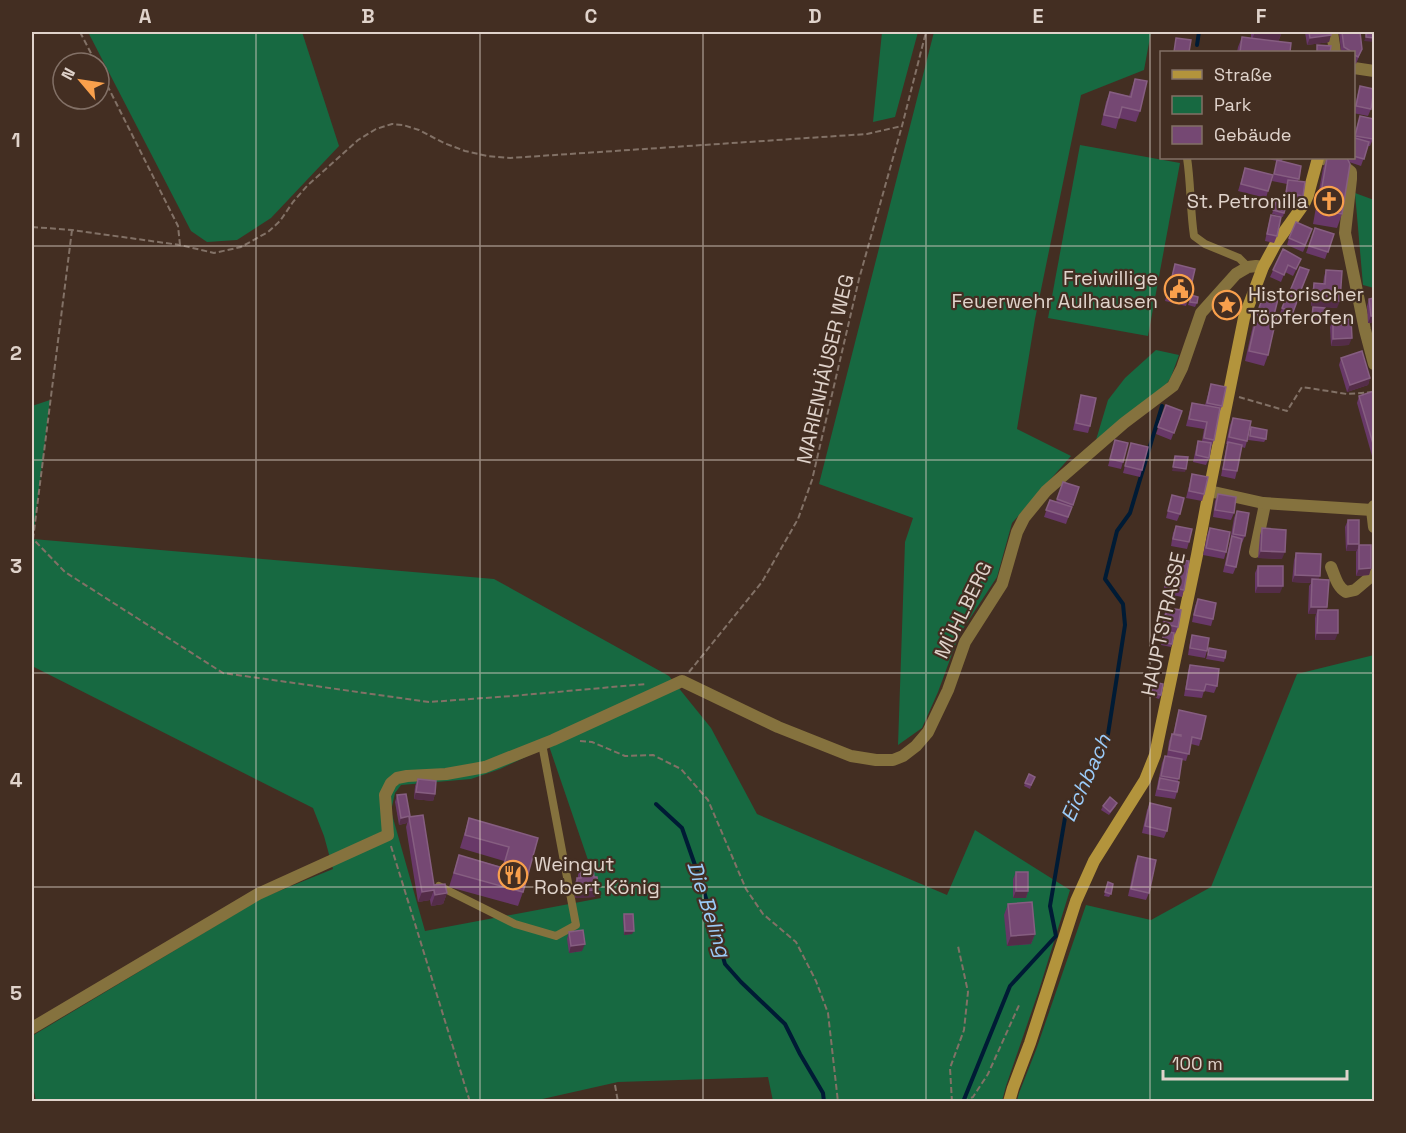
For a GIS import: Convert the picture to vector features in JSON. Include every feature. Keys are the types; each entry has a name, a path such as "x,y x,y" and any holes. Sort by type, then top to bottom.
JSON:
{"main road":[{"name":"HAUPTSTRASSE","path":"1009,1101 1083,883 1152,766 1195,566 1244,318 1263,267 1276,243 1304,204 1319,159"}],"street":[{"path":"1332,32 1335,51"},
{"path":"1355,68 1374,71"},
{"path":"1323,159 1341,164 1351,172 1345,233 1374,364"},
{"path":"1248,267 1263,267"},
{"name":"MÜHLBERG","path":"682,681 778,728 851,756 893,760 903,756 928,732 948,690 965,642 1002,584 1017,532 1024,518 1046,491 1124,423 1173,386 1182,368 1201,313 1236,274 1248,267"},
{"path":"1209,491 1263,503 1373,508 1374,527"},
{"path":"1255,552 1264,509 1263,503"},
{"path":"1331,567 1341,590 1346,592 1355,590 1374,574"},
{"path":"32,1028 258,894 388,835 385,795 391,783 397,778 446,774 485,767 548,742 682,681"}],"lane":[{"path":"1186,159 1194,236 1205,244 1239,258 1248,267"},
{"path":"438,885 515,924 556,936 576,925 548,742"}],"path":[{"path":"80,32 90,51"},
{"name":"MARIENHÄUSER WEG","path":"682,681 762,582 798,519 812,480 859,279 926,32"},
{"path":"111,93 178,226 180,245"},
{"path":"32,227 72,230 180,245 214,253 241,247 268,232 280,221 307,186 358,140 376,129 392,124 419,130 465,151 510,158 867,134 902,126"},
{"path":"72,230 33,539 65,573 223,673 429,702 648,684"},
{"path":"1228,393 1287,411 1302,387 1347,394 1374,392"},
{"path":"548,742 592,742 625,756 653,755 681,769 708,800 746,888 763,914 796,942 816,981 828,1013 838,1101"},
{"path":"388,835 470,1101"},
{"path":"952,1101 950,1068 964,1029 968,992 958,946"},
{"path":"963,1101 972,1098 988,1074 1020,1003"},
{"path":"615,1085 618,1101"}],"green space":[{"path":"88,32 302,32 339,146 271,218 237,240 207,242 191,231 111,76 111,51 98,51"},
{"path":"882,32 918,32 895,117 873,122"},
{"path":"934,32 1151,32 1144,70 1081,95 1035,319 1017,429 1071,456 1012,523 997,577 959,635 922,728 898,745 905,542 913,518 819,484"},
{"path":"1080,145 1180,163 1148,336 1048,318"},
{"path":"1355,193 1374,200 1374,288 1363,285"},
{"path":"1156,350 1179,355 1166,385 1096,440 1108,400 1125,378"},
{"path":"50,400 33,539 494,579 669,676 711,728 757,814 947,895 975,830 1070,890 1002,1101 773,1101 768,1077 618,1082 529,1102 36,1101 32,1082 32,1036 262,898 333,869 313,808 32,666 32,406","holes":["549,746 601,898 425,931 391,811 395,793 401,785 471,779 500,769"]},
{"path":"1374,655 1374,1101 1017,1101 1086,905 1151,920 1211,887 1297,674"}],"building":[{"path":"1309,32 1331,32 1331,35 1310,38"},
{"path":"1342,32 1360,32 1362,49 1358,57 1355,55 1355,51 1344,47"},
{"path":"1366,32 1374,32 1374,38 1366,37"},
{"path":"1242,37 1291,43 1290,51 1240,51"},
{"path":"1176,38 1191,40 1189,51 1174,51"},
{"path":"1317,45 1331,46 1330,51 1317,51"},
{"path":"1135,79 1147,81 1140,111 1122,107 1119,118 1104,115 1110,92 1131,97"},
{"path":"1360,86 1374,89 1371,109 1356,106"},
{"path":"1360,116 1374,119 1373,139 1355,136"},
{"path":"1355,138 1369,142 1364,159 1355,157"},
{"name":"St. Petronilla","path":"1327,159 1348,159 1350,164 1342,214 1318,210"},
{"path":"1277,160 1301,166 1299,179 1274,174"},
{"path":"1245,168 1273,175 1268,191 1241,184"},
{"path":"1288,180 1305,182 1303,196 1286,193"},
{"path":"1277,198 1287,201 1284,213 1273,210"},
{"path":"1271,215 1281,217 1277,236 1267,234"},
{"path":"1296,222 1312,229 1305,245 1289,238"},
{"path":"1315,228 1334,234 1328,252 1309,246"},
{"path":"1283,249 1301,259 1296,269 1288,265 1284,275 1273,270"},
{"name":"Freiwillige Feuerwehr Aulhausen","path":"1175,264 1195,269 1188,299 1168,294"},
{"path":"1300,267 1309,270 1299,295 1290,291"},
{"path":"1326,270 1342,271 1340,301 1313,299 1314,283 1325,284"},
{"path":"1191,295 1198,297 1197,303 1190,302"},
{"path":"1287,295 1298,299 1293,312 1282,308"},
{"path":"1263,296 1278,299 1274,315 1258,311"},
{"path":"1374,298 1374,316 1371,316 1369,299"},
{"path":"1313,307 1325,308 1325,317 1312,316"},
{"path":"1258,311 1277,315 1268,355 1249,351"},
{"path":"1351,319 1352,338 1333,339 1333,320"},
{"path":"1362,351 1370,378 1350,385 1341,358"},
{"path":"1211,384 1226,387 1222,406 1207,403"},
{"path":"1374,391 1374,447 1359,396"},
{"path":"1081,395 1096,398 1090,426 1076,423"},
{"path":"1192,403 1220,408 1214,440 1204,438 1207,422 1189,419"},
{"path":"1166,405 1182,411 1174,433 1158,427"},
{"path":"1233,418 1251,421 1247,441 1229,437"},
{"path":"1251,427 1267,430 1266,439 1250,436"},
{"path":"1115,440 1128,443 1123,462 1110,459"},
{"path":"1198,441 1211,443 1209,458 1196,455"},
{"path":"1228,442 1242,445 1237,471 1223,469"},
{"path":"1131,443 1148,447 1142,470 1125,466"},
{"path":"1175,456 1188,457 1186,469 1173,467"},
{"path":"1192,474 1208,477 1204,494 1189,491"},
{"path":"1063,482 1079,487 1073,505 1057,499"},
{"path":"1218,494 1236,497 1234,513 1215,510"},
{"path":"1172,495 1184,498 1180,514 1168,511"},
{"path":"1050,500 1072,507 1068,517 1046,510"},
{"path":"1237,511 1249,513 1245,536 1233,534"},
{"path":"1348,520 1359,520 1359,544 1348,544"},
{"path":"1176,526 1192,529 1189,542 1173,539"},
{"path":"1210,528 1230,532 1226,552 1206,548"},
{"path":"1262,528 1286,530 1285,552 1261,551"},
{"path":"1232,536 1242,539 1236,567 1226,565"},
{"path":"1359,545 1371,545 1371,568 1359,569"},
{"path":"1296,553 1321,554 1320,576 1295,575"},
{"path":"1170,558 1189,561 1184,590 1165,586"},
{"path":"1258,566 1283,566 1283,586 1258,586"},
{"path":"1312,579 1329,580 1327,607 1311,607"},
{"path":"1198,599 1216,603 1213,619 1194,615"},
{"path":"1167,608 1181,610 1178,627 1164,624"},
{"path":"1318,610 1338,610 1338,633 1317,633"},
{"path":"1164,631 1174,633 1172,644 1162,642"},
{"path":"1192,635 1209,638 1207,651 1190,648"},
{"path":"1209,648 1226,651 1225,658 1208,655"},
{"path":"1190,665 1219,669 1217,686 1206,684 1204,691 1186,689"},
{"path":"1154,682 1163,684 1161,695 1151,693"},
{"path":"1179,710 1206,716 1201,739 1192,737 1189,754 1169,750 1172,734 1181,736 1174,734"},
{"path":"1165,756 1182,759 1179,779 1161,776"},
{"path":"1029,774 1035,777 1031,785 1025,783"},
{"path":"1160,778 1179,782 1177,792 1158,789"},
{"path":"418,779 436,781 435,794 416,792"},
{"path":"406,794 410,816 401,818 397,795"},
{"path":"1110,797 1117,803 1110,812 1103,806"},
{"path":"1150,803 1171,808 1167,831 1145,826"},
{"path":"423,815 434,885 445,884 447,893 435,895 434,890 422,892 409,817"},
{"path":"469,818 538,838 523,892 454,873 459,855 503,868 509,847 465,835"},
{"path":"1138,856 1156,860 1149,893 1131,889"},
{"path":"593,867 598,890 577,891 577,878 581,878 580,868"},
{"path":"1016,872 1028,872 1028,891 1016,891"},
{"path":"1108,882 1113,884 1111,894 1105,892"},
{"path":"1032,902 1035,934 1011,936 1008,904"},
{"path":"624,914 633,914 634,931 625,931"},
{"path":"583,930 585,944 571,946 569,932"}],"waterway":[{"name":"Eichbach","path":"1197,45 1199,32"},
{"name":"Eichbach","path":"963,1102 1010,986 1056,936 1050,906 1066,812 1108,734 1125,625 1123,604 1105,579 1117,531 1130,513 1162,406"},
{"name":"Die Beling","path":"656,804 682,828 703,888 725,964 785,1024 823,1093 824,1102"}],"place":[{"name":"St. Petronilla","path":"1329,201"},
{"name":"Freiwillige Feuerwehr Aulhausen","path":"1179,289"},
{"name":"Historischer Töpferofen","path":"1227,305"},
{"name":"Weingut Robert König","path":"513,875"}]}
